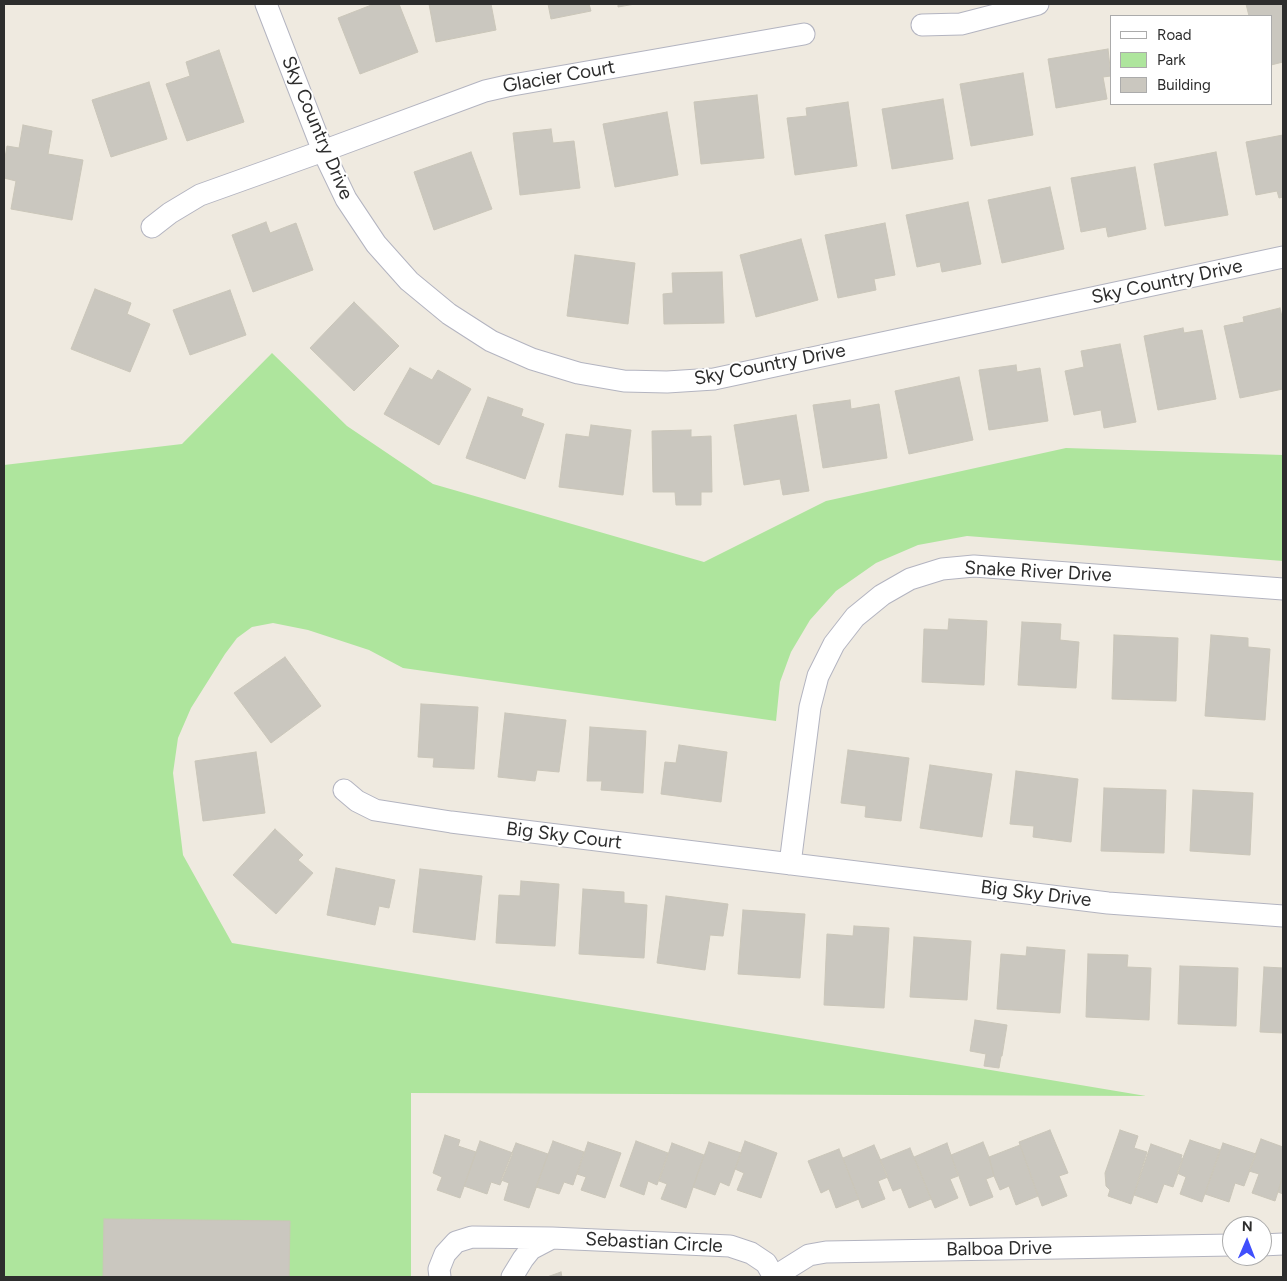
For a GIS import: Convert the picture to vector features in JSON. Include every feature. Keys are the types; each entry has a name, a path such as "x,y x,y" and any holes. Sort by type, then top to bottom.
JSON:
{"street":[{"name":"Sky Country Drive","path":"266,4 323,151 346,199 376,244 409,280 449,314 492,340 532,359 578,373 624,381 668,382 714,379 1283,257"},
{"path":"922,25 961,24 1038,4"},
{"name":"Glacier Court","path":"152,227 170,213 200,195 485,91 804,34"},
{"name":"Snake River Drive","path":"790,864 810,708 818,676 834,644 855,618 882,595 910,579 942,569 974,566 1283,590"},
{"name":"Big Sky Court","path":"344,790 356,801 375,810 403,815 790,864"},
{"name":"Big Sky Drive","path":"790,864 1108,903 1283,916"},
{"name":"Sebastian Circle","path":"440,1277 439,1269 445,1254 456,1242 472,1237 552,1238 730,1246 750,1253 766,1263 774,1277"},
{"path":"512,1277 531,1249 552,1238"},
{"name":"Balboa Drive","path":"774,1277 809,1255 826,1252 1222,1245"}],"green space":[{"path":"272,353 347,426 433,484 704,562 826,501 1066,448 1283,455 1283,561 967,536 918,545 876,563 836,591 810,620 791,652 780,682 776,721 403,668 369,650 308,630 273,623 252,627 237,638 191,708 178,738 173,773 183,855 232,943 1146,1096 411,1093 411,1277 4,1277 4,465 182,444"}],"building":[{"path":"374,4 399,4 418,52 360,74 338,18"},
{"path":"429,4 491,4 496,30 436,42"},
{"path":"548,4 589,4 591,11 551,19"},
{"path":"618,4 635,4 618,7"},
{"path":"1246,4 1283,4 1283,62 1272,65 1272,15 1249,15"},
{"path":"1108,49 1110,76 1103,77 1107,99 1056,108 1048,59"},
{"path":"219,50 244,122 187,141 166,84 190,76 186,62"},
{"path":"1023,73 1033,135 971,146 960,84"},
{"path":"149,82 167,139 111,157 92,100"},
{"path":"757,95 764,158 701,164 694,102"},
{"path":"943,99 953,159 892,169 882,109"},
{"path":"848,102 857,166 795,175 787,118 807,116 806,108"},
{"path":"667,112 678,175 615,187 603,124"},
{"path":"23,125 52,131 48,154 83,160 72,220 11,209 16,181 4,178 4,164 7,146 19,148"},
{"path":"551,129 553,143 574,141 580,188 520,195 513,133"},
{"path":"1283,135 1283,197 1279,198 1277,191 1256,195 1246,142"},
{"path":"471,152 492,209 434,230 414,172"},
{"path":"1216,152 1228,215 1165,226 1154,164"},
{"path":"1135,167 1146,229 1108,237 1106,227 1081,232 1071,178"},
{"path":"1050,187 1064,249 1002,263 988,200"},
{"path":"968,202 981,264 942,272 940,262 917,267 906,215"},
{"path":"266,222 270,233 296,223 313,270 253,292 232,235"},
{"path":"885,223 895,275 874,279 876,290 838,298 825,235"},
{"path":"801,239 818,300 756,317 740,255"},
{"path":"575,255 635,263 628,324 567,316"},
{"path":"722,272 724,323 664,324 663,294 673,293 672,273"},
{"path":"95,289 131,303 127,314 150,324 130,372 71,349"},
{"path":"230,290 246,335 190,355 173,310"},
{"path":"354,302 399,346 354,391 310,348"},
{"path":"1280,308 1283,321 1283,389 1240,398 1224,326 1244,322 1243,317"},
{"path":"1183,328 1184,333 1202,330 1216,399 1158,410 1144,336"},
{"path":"1120,344 1136,422 1104,428 1101,410 1074,415 1065,371 1084,367 1081,351"},
{"path":"1016,365 1017,372 1040,368 1048,421 989,430 979,370"},
{"path":"410,368 432,380 438,370 471,389 439,445 384,414"},
{"path":"959,377 973,440 909,454 895,391"},
{"path":"488,397 523,409 521,416 544,424 525,479 466,458"},
{"path":"850,400 851,409 879,404 887,458 823,468 813,405"},
{"path":"796,415 809,491 783,495 780,479 744,485 734,425"},
{"path":"591,425 631,430 623,495 559,487 566,434 589,437"},
{"path":"691,430 691,437 711,436 712,492 701,492 701,505 676,505 675,492 653,492 652,431"},
{"path":"949,619 987,621 984,685 922,682 924,629 948,630"},
{"path":"1022,622 1061,624 1060,640 1079,642 1076,688 1018,685"},
{"path":"1114,635 1178,638 1176,701 1112,699"},
{"path":"1211,635 1248,638 1248,647 1270,649 1265,720 1205,716"},
{"path":"285,657 321,706 271,743 234,693"},
{"path":"421,704 478,707 474,769 433,767 434,758 418,757"},
{"path":"505,713 566,720 559,772 537,770 535,781 498,777"},
{"path":"590,727 646,731 643,793 601,790 602,781 587,781"},
{"path":"679,745 727,752 721,802 661,794 665,762 676,763"},
{"path":"848,750 909,758 901,821 865,817 866,806 841,803"},
{"path":"256,752 265,813 203,821 195,761"},
{"path":"930,765 992,774 982,837 920,828"},
{"path":"1016,771 1078,779 1071,842 1033,837 1034,826 1010,824"},
{"path":"1104,788 1166,790 1164,853 1101,851"},
{"path":"1193,790 1253,793 1250,855 1190,851"},
{"path":"275,829 303,855 298,860 313,873 276,914 233,875"},
{"path":"336,868 395,880 389,908 379,906 375,925 327,915"},
{"path":"420,869 482,876 475,940 413,932"},
{"path":"521,881 559,884 555,946 496,943 499,895 520,896"},
{"path":"583,889 624,892 624,903 647,905 644,958 579,954"},
{"path":"666,896 728,904 723,936 710,935 705,970 657,963"},
{"path":"743,910 805,914 800,978 738,974"},
{"path":"854,926 889,928 884,1008 824,1005 827,934 853,936"},
{"path":"914,937 971,941 967,1000 910,997"},
{"path":"1027,947 1065,950 1060,1013 997,1009 1001,954 1026,956"},
{"path":"1088,954 1128,955 1127,967 1151,968 1149,1020 1086,1017"},
{"path":"1180,966 1238,968 1236,1026 1178,1024"},
{"path":"1264,967 1283,968 1283,1033 1260,1032"},
{"path":"975,1020 1007,1025 999,1068 984,1066 986,1054 970,1051"},
{"path":"1050,1130 1068,1173 1059,1176 1067,1196 1042,1206 1019,1142"},
{"path":"1120,1130 1138,1136 1134,1148 1147,1152 1131,1204 1108,1196 1110,1190 1106,1186 1105,1173"},
{"path":"445,1135 460,1140 458,1146 476,1152 460,1198 437,1190 442,1177 433,1173"},
{"path":"1261,1139 1283,1147 1283,1176 1275,1201 1252,1193 1259,1174 1249,1171"},
{"path":"1190,1140 1220,1150 1202,1202 1180,1194 1186,1177 1177,1173"},
{"path":"480,1141 513,1153 500,1185 491,1182 487,1194 464,1186"},
{"path":"553,1141 584,1152 573,1185 564,1182 559,1194 536,1187"},
{"path":"636,1141 668,1153 657,1185 648,1181 644,1195 620,1186"},
{"path":"745,1141 777,1153 761,1198 737,1190 744,1173 735,1169"},
{"path":"588,1142 621,1153 605,1198 581,1190 586,1177 577,1174"},
{"path":"709,1142 741,1153 729,1186 720,1182 715,1195 693,1187"},
{"path":"983,1142 994,1176 986,1179 993,1197 970,1206 951,1155"},
{"path":"516,1143 548,1154 529,1208 504,1200 509,1183 501,1180"},
{"path":"672,1143 704,1155 686,1208 661,1199 667,1184 659,1181"},
{"path":"947,1143 958,1176 950,1179 958,1198 935,1208 914,1157"},
{"path":"1223,1143 1256,1154 1244,1186 1235,1183 1229,1202 1205,1194"},
{"path":"1151,1144 1182,1155 1181,1158 1183,1159 1173,1187 1164,1184 1157,1203 1134,1195"},
{"path":"874,1145 888,1177 878,1181 885,1199 862,1208 843,1158"},
{"path":"1020,1145 1038,1196 1016,1205 1009,1186 1000,1190 989,1157"},
{"path":"910,1148 931,1199 909,1208 901,1188 893,1191 880,1160"},
{"path":"839,1149 859,1199 836,1208 829,1189 821,1193 808,1161"},
{"path":"1283,1176 1283,1194 1278,1192"},
{"path":"104,1219 290,1221 289,1277 103,1277"},
{"path":"561,1272 562,1277 547,1277"}]}
